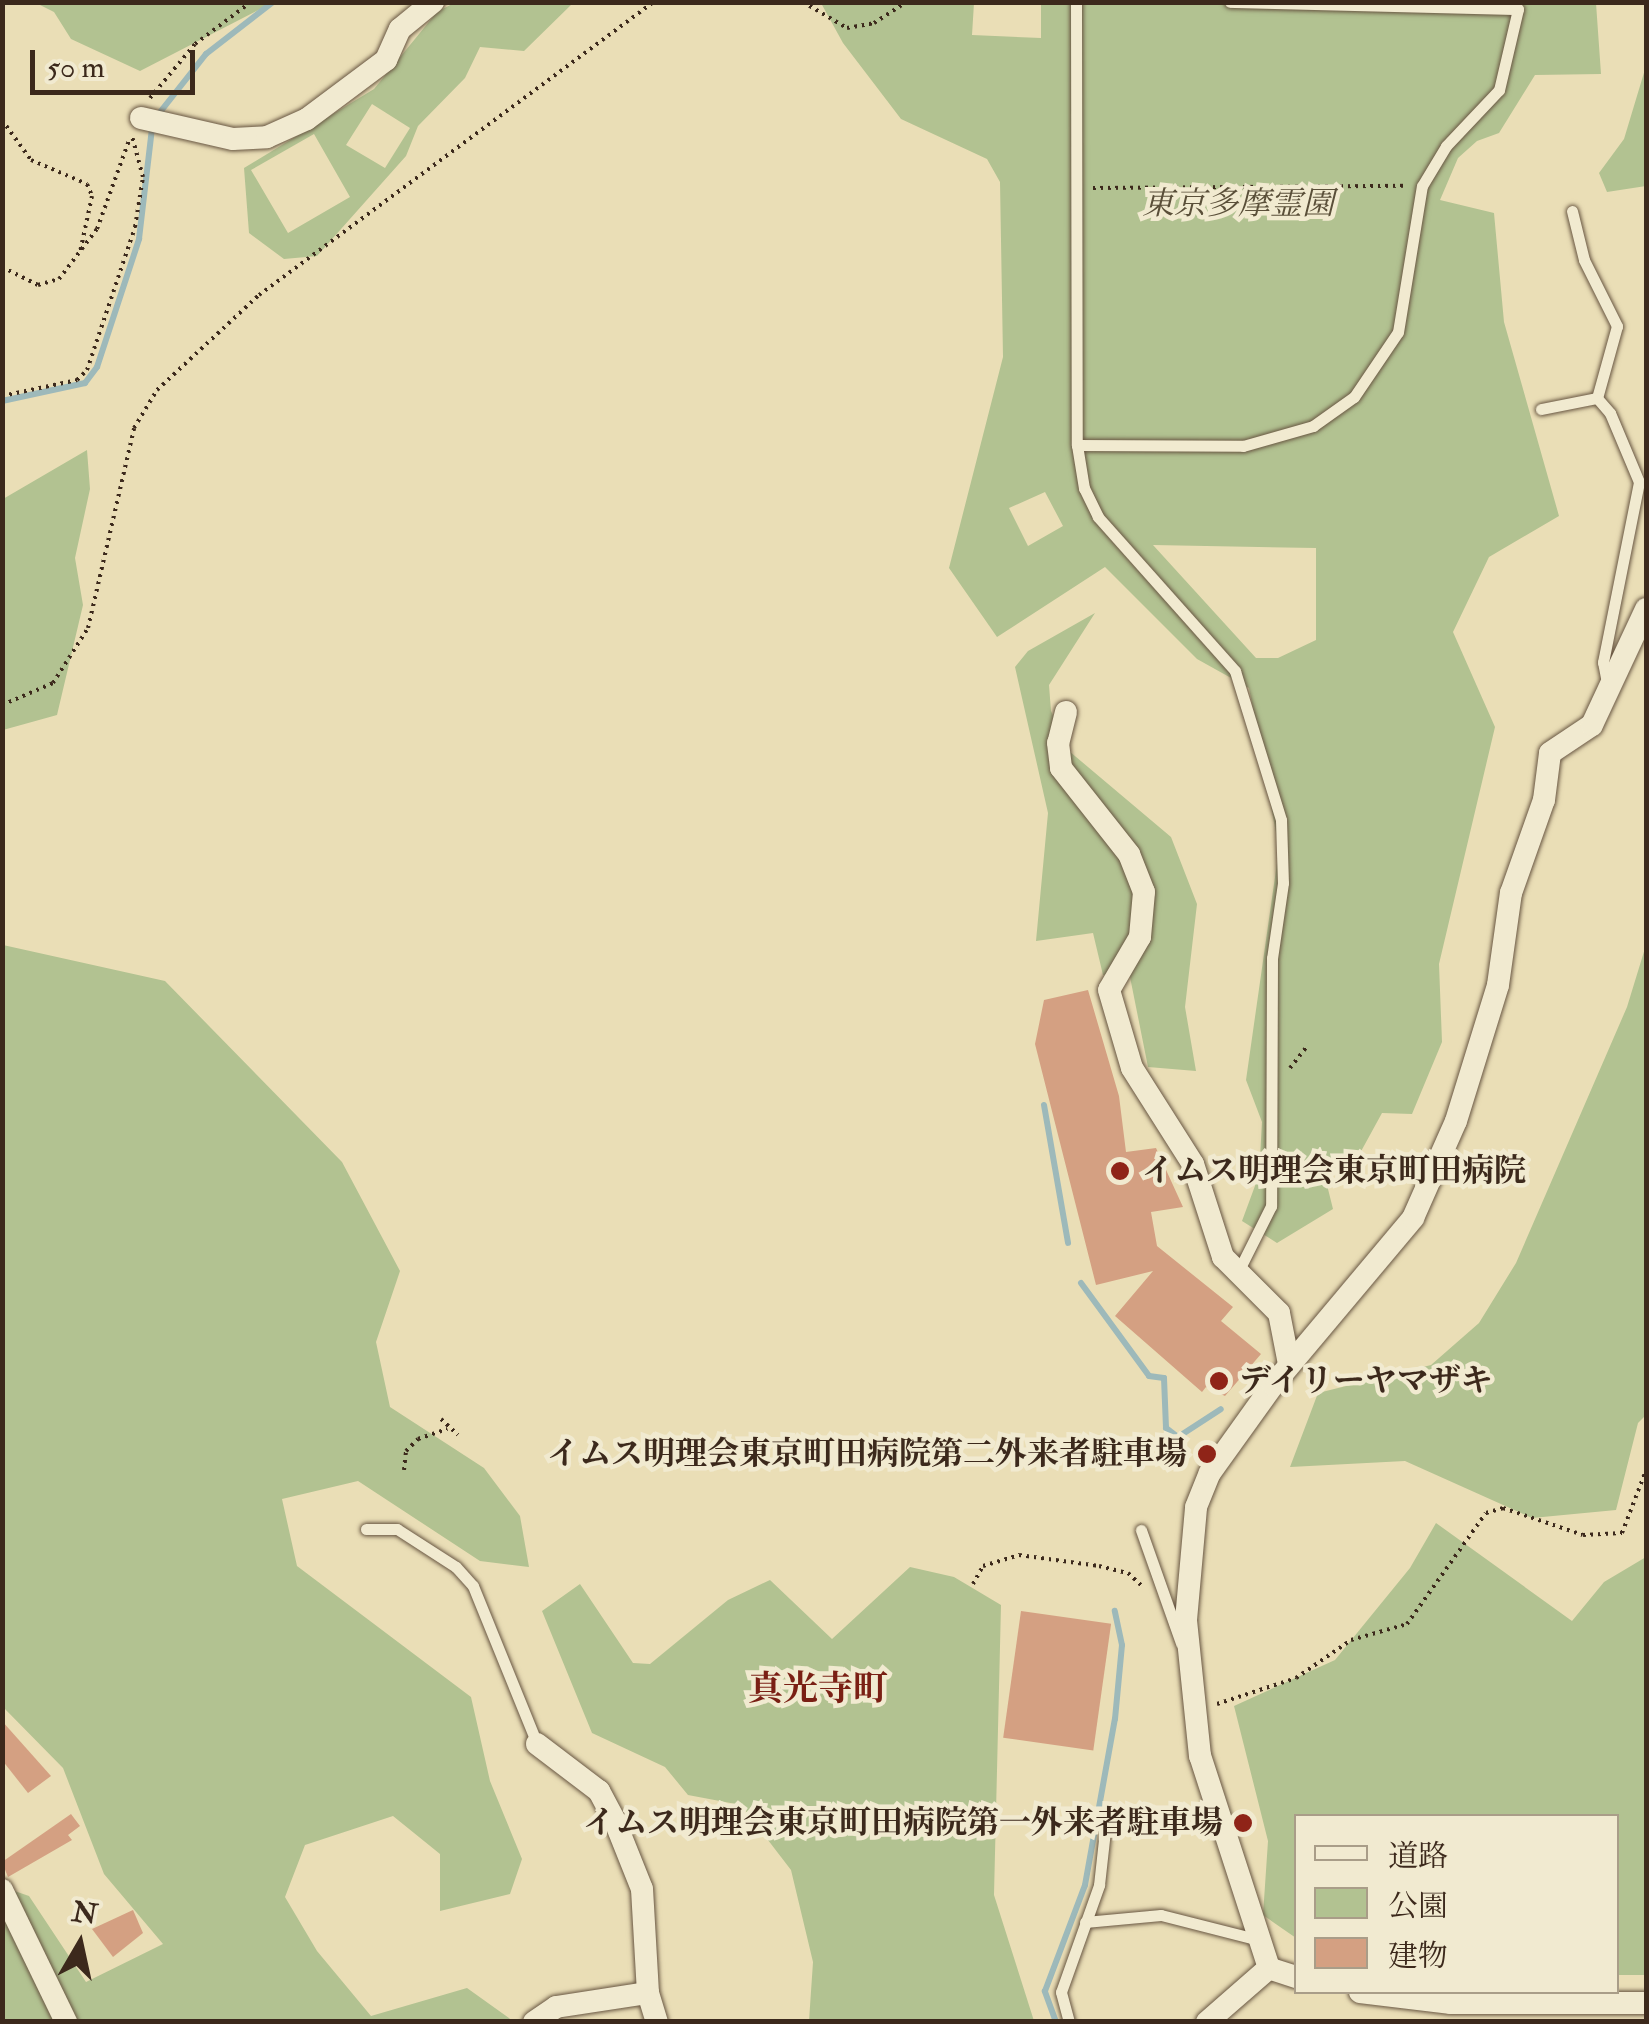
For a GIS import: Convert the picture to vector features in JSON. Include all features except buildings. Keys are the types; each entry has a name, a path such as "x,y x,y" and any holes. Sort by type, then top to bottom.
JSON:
{"street":[{"path":"140,118 253,141 307,119 386,60 400,28 433,2"},
{"path":"1269,1968 1200,1756 1186,1620 1200,1493 1289,1364 1412,1218 1456,1121 1498,985 1511,894 1544,800 1550,754 1592,724 1646,610"},
{"path":"1066,712 1058,743 1061,768 1129,854 1144,892 1140,937 1109,990 1132,1068 1193,1164 1224,1257 1279,1313 1289,1364"},
{"path":"537,1744 599,1791 614,1819 642,1889 648,1993 657,2022"},
{"path":"2,1890 66,2022"},
{"path":"1269,1968 1294,1977"},
{"path":"1207,2022 1269,1968"},
{"path":"534,2022 556,2007 648,1993"},
{"path":"1375,1994 1451,2004 1646,2003"}],"lane":[{"path":"1076,2 1077,445 1084,488 1098,517 1217,647 1246,698 1281,820 1283,883 1272,958 1275,1087 1271,1206 1238,1270"},
{"path":"1077,445 1244,446 1288,438 1333,414 1376,371 1398,332 1422,186 1446,146 1499,90 1518,9 1230,2"},
{"path":"1572,211 1584,260 1618,326 1597,398"},
{"path":"1542,409 1597,398"},
{"path":"1597,398 1610,413 1638,482 1604,662 1609,690"},
{"path":"366,1529 397,1529 456,1566 474,1586 537,1744"},
{"path":"1140,1530 1189,1660"},
{"path":"1069,2022 1060,1992 1099,1884 1106,1822"},
{"path":"1085,1922 1162,1915 1259,1940"}],"path":[{"path":"140,118 161,78 251,2"},
{"path":"2,705 40,694 54,683 88,628 134,428 158,390 260,295 654,2"},
{"path":"803,2 847,28 874,23 906,2"},
{"path":"2,120 31,160 86,184 92,196 79,257"},
{"path":"2,267 38,285 59,279 79,257 109,202 131,134 142,178 135,227 87,370 77,380 2,396"},
{"path":"1078,188 1243,182 1422,186"},
{"path":"1275,1087 1308,1045"},
{"path":"441,1418 447,1429 458,1435"},
{"path":"404,1470 406,1452 418,1439 447,1429"},
{"path":"1194,1712 1296,1678 1351,1640 1407,1624 1486,1513 1518,1510 1583,1535 1622,1534 1646,1470"},
{"path":"973,1584 983,1566 1019,1555 1128,1573 1146,1590"}],"green space":[{"path":"36,3 272,3 140,71 71,39 54,12"},
{"path":"454,3 573,3 524,51 480,47 465,78 418,126 406,156 317,256 284,259 249,233 244,168 374,89 437,12","holes":["372,104 410,128 385,168 346,145","314,134 350,197 288,233 251,170"]},
{"name":"東京多摩霊園","path":"821,3 974,3 972,35 1041,38 1041,3 1596,3 1601,74 1535,75 1499,133 1477,141 1458,158 1440,200 1494,213 1504,322 1559,516 1489,557 1453,632 1495,727 1439,964 1442,1042 1412,1114 1382,1113 1359,1155 1326,1181 1333,1209 1277,1243 1242,1221 1259,1175 1262,1122 1246,1080 1279,849 1249,688 1197,659 1105,567 997,637 949,568 1003,357 1000,182 987,159 901,119 843,43","holes":["1045,492 1063,526 1028,546 1009,508","1153,545 1316,548 1316,640 1278,658 1256,658"]},
{"path":"1646,66 1646,186 1607,192 1599,173 1624,139"},
{"path":"87,450 90,489 75,558 83,605 57,715 3,730 3,499"},
{"path":"1095,613 1049,685 1051,711 1069,751 1171,837 1197,904 1185,1007 1196,1071 1148,1067 1129,972 1103,975 1093,933 1036,941 1048,813 1015,667 1028,651"},
{"path":"3,945 165,981 342,1162 400,1271 376,1342 390,1407 484,1468 520,1516 529,1567 480,1561 358,1481 282,1499 297,1566 471,1697 490,1781 522,1859 510,1894 440,1911 440,1854 393,1816 305,1845 285,1897 317,1951 371,2016 467,1988 513,2021 3,2022 3,1887 29,1896 86,1982 163,1944 104,1874 63,1768 3,1707"},
{"path":"1646,945 1646,1415 1638,1423 1616,1510 1532,1518 1405,1461 1290,1467 1318,1393 1431,1365 1479,1323 1516,1263 1627,1007"},
{"path":"1436,1523 1572,1621 1604,1582 1646,1557 1646,1975 1619,1975 1619,1814 1294,1814 1294,1937 1263,1915 1268,1841 1234,1706 1335,1660 1410,1568"},
{"path":"910,1567 954,1577 1001,1605 994,1895 1034,2021 809,2021 813,1962 791,1870 741,1805 688,1795 665,1767 592,1733 542,1611 580,1584 633,1663 650,1664 728,1600 770,1580 832,1639"}],"waterway":[{"path":"157,116 206,54 273,2"},
{"path":"2,401 85,383 97,367 139,239 152,128"},
{"path":"1044,1105 1068,1243"},
{"path":"1081,1283 1149,1376 1164,1378 1166,1428 1178,1437"},
{"path":"1178,1437 1221,1409"},
{"path":"1056,2022 1045,1991 1085,1885 1115,1719 1122,1645 1115,1611"}],"place":[{"name":"イムス明理会東京町田病院","path":"1120,1171"},
{"name":"デイリーヤマザキ","path":"1219,1381"},
{"name":"イムス明理会東京町田病院第二外来者駐車場","path":"1207,1454"},
{"name":"イムス明理会東京町田病院第一外来者駐車場","path":"1243,1823"}],"district":[{"name":"真光寺町","path":"818,1689"}]}
